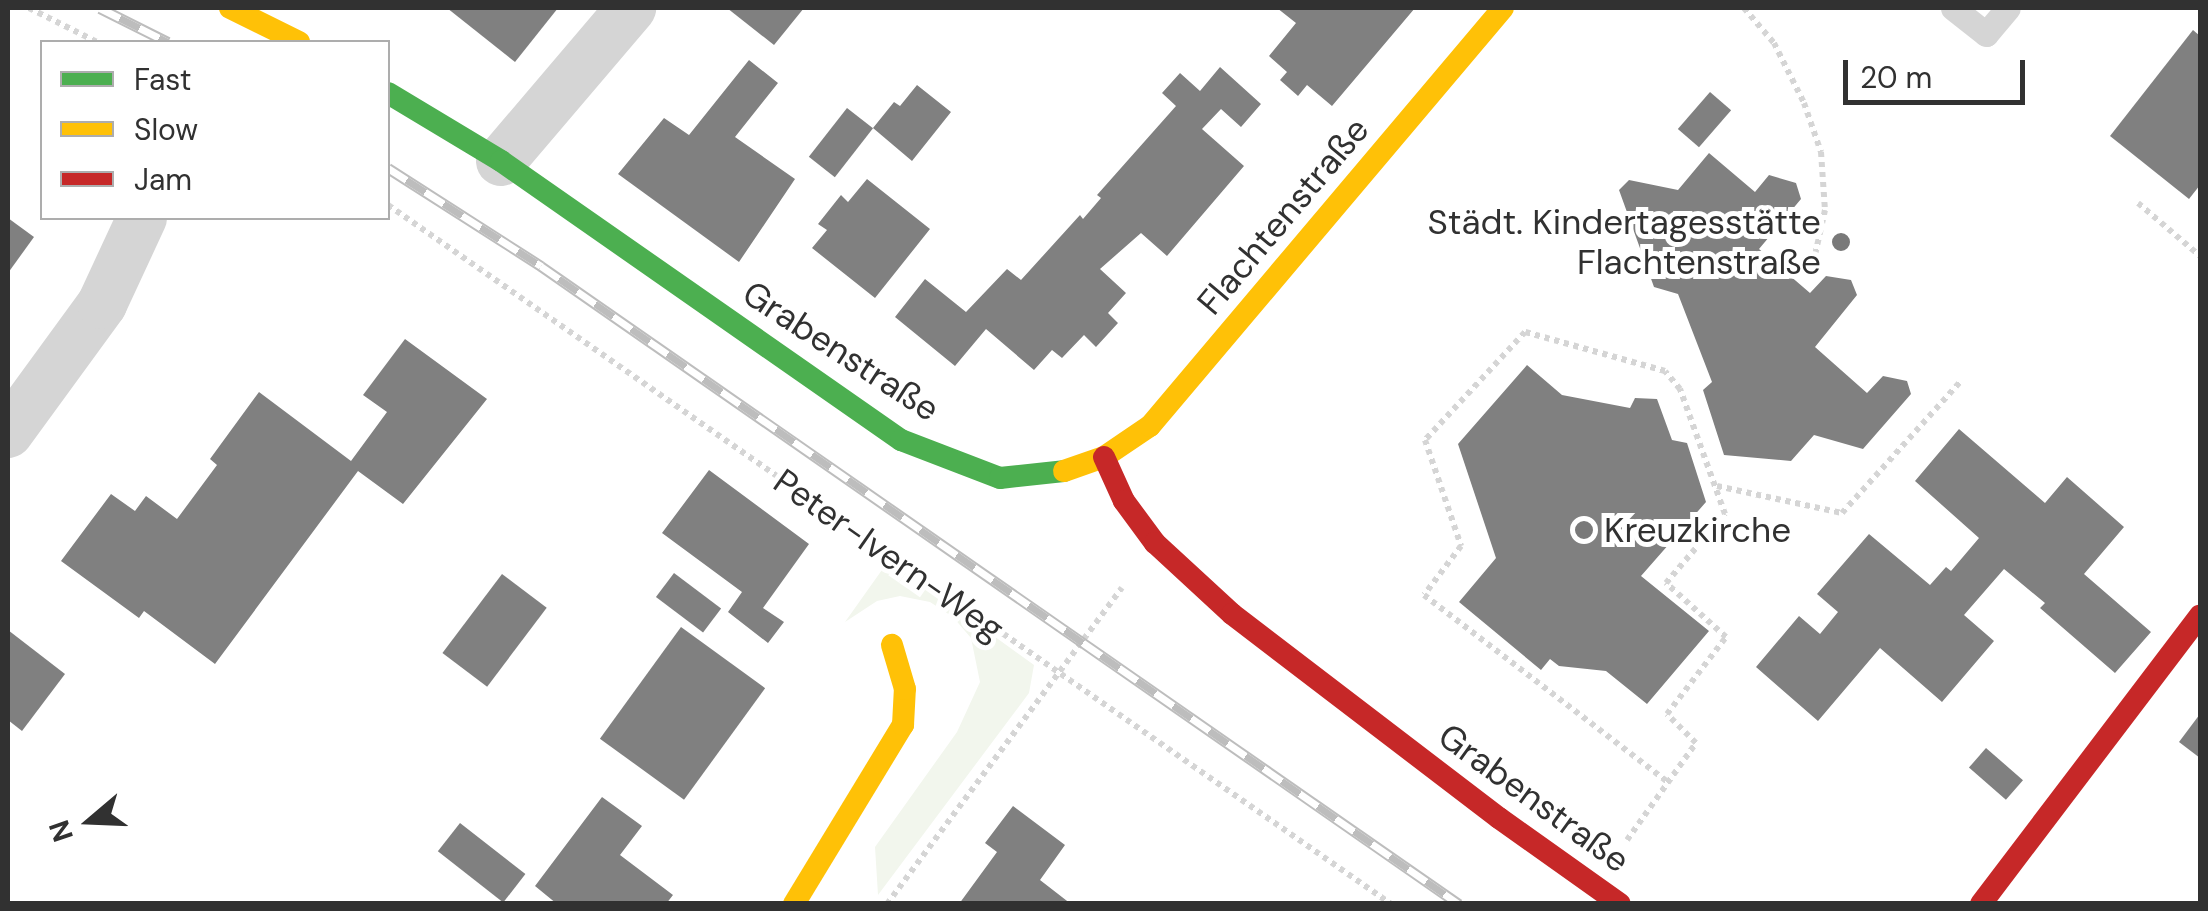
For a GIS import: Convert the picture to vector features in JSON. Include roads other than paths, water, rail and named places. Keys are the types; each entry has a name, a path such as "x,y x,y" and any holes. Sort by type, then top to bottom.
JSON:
{"street":[{"path":"230,8 295,40"},
{"path":"500,161 630,8"},
{"name":"Flachtenstraße","path":"1104,457 1150,426 1503,8"},
{"name":"Grabenstraße","path":"390,93 500,161 901,440 1000,478 1048,476 1104,457 1124,501 1155,543 1232,614 1620,904"},
{"path":"8,433 102,304 141,220"},
{"path":"1980,904 2200,616"},
{"path":"794,904 902,724 905,689 892,645"}],"lane":[{"path":"1953,8 1986,34 2008,8"}],"railway":[{"path":"100,8 164,40"},
{"path":"390,169 541,266 1459,904"}],"place":[{"name":"Städt. Kindertagesstätte Flachtenstraße","path":"1841,242"},
{"name":"Kreuzkirche","path":"1584,530"}]}
